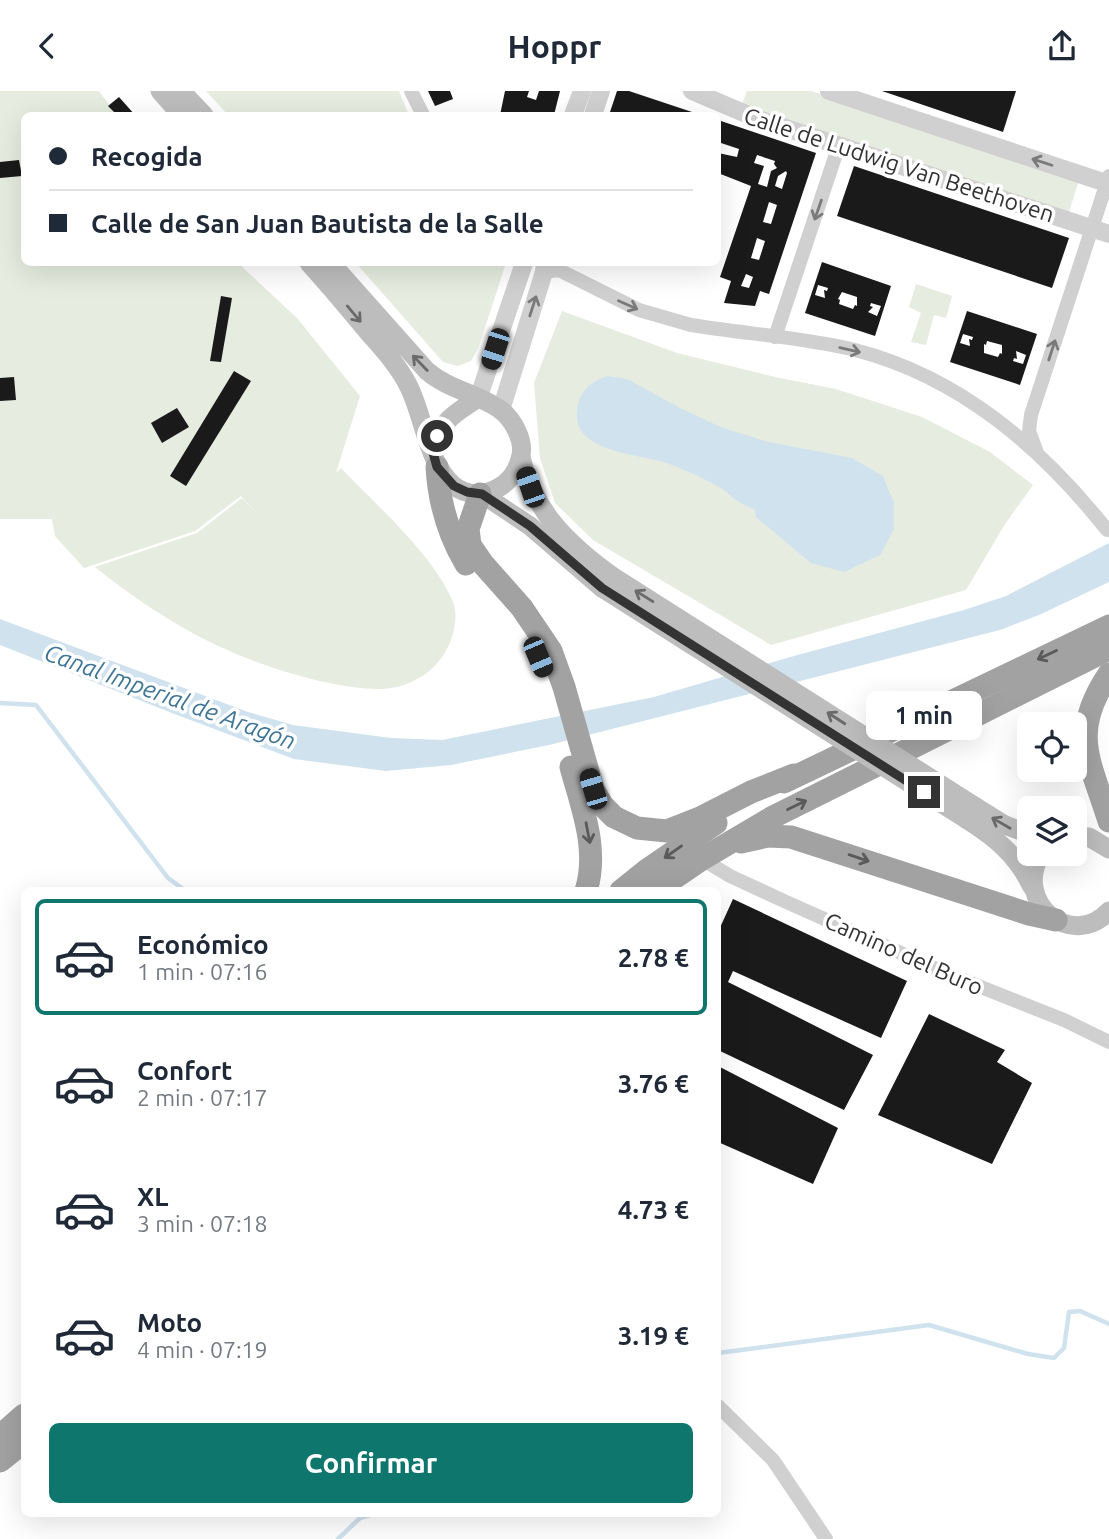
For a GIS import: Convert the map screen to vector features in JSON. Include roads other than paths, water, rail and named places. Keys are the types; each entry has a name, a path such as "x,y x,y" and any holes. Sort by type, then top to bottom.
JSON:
{"highway":[{"path":"434,458 444,512 458,551 470,570 545,654"},
{"path":"483,500 468,529 473,551 522,608 564,687 591,846 592,863 587,887"},
{"path":"581,775 602,806 614,817 637,828 667,831 794,775 1109,626"},
{"path":"661,887 773,817 1109,649"},
{"path":"1109,674 1090,705 1086,739 1109,821"},
{"path":"626,887 712,825 794,775"},
{"path":"712,853 768,836 791,837 1029,915 1056,920"},
{"path":"0,1420 21,1402"},
{"path":"0,1436 21,1418"},
{"path":"0,1461 21,1444"}],"main road":[{"path":"160,91 178,112"},
{"path":"181,91 201,112"},
{"path":"312,266 398,369 415,399 434,458 454,486 530,526 607,582 971,813 1017,830"},
{"path":"334,266 427,371 445,384 501,410 517,431 530,487 543,512 607,582"},
{"path":"434,458 440,428 447,420 478,399"},
{"path":"483,500 508,480 521,457"},
{"path":"971,813 1010,851 1033,888 1037,901 1045,912 1056,920 1069,925 1081,925 1094,922 1109,911"},
{"path":"1087,837 1109,849"},
{"path":"1033,888 1032,875 1036,866"}],"street":[{"path":"411,91 422,112"},
{"path":"574,112 582,91"},
{"path":"594,112 601,91"},
{"path":"698,94 712,97 722,91"},
{"path":"829,91 857,95 1108,181 1100,231 1026,419 1036,451"},
{"name":"Calle de Ludwig Van Beethoven","path":"698,94 745,114 1100,231"},
{"path":"775,337 839,145"},
{"path":"478,399 523,266"},
{"path":"501,410 544,267 559,269 615,299 668,319 722,330 812,342 879,357 940,383 1003,422 1036,451 1107,530"},
{"path":"1003,422 1012,425 1026,419"},
{"name":"Camino del Buro","path":"712,853 730,876 948,974 1063,1020 1109,1042"},
{"path":"721,1409 772,1460 826,1539"}],"water":[{"path":"607,376 627,379 723,428 769,442 852,458 883,476 894,503 894,529 880,555 844,572 811,563 756,517 755,510 721,488 662,461 628,454 596,443 584,434 577,422 578,405 588,386"},
{"name":"Canal Imperial de Aragón","path":"1109,543 1109,582 1000,630 549,745 451,765 386,771 294,759 0,645 0,619 248,712 293,725 391,738 442,740 654,697 964,610 1006,596"}],"waterway":[{"path":"0,703 36,705 168,878 180,887"},
{"path":"721,1353 929,1325 1028,1354 1054,1358 1064,1348 1069,1312 1080,1311 1109,1324"},
{"path":"338,1539 363,1517"}]}
